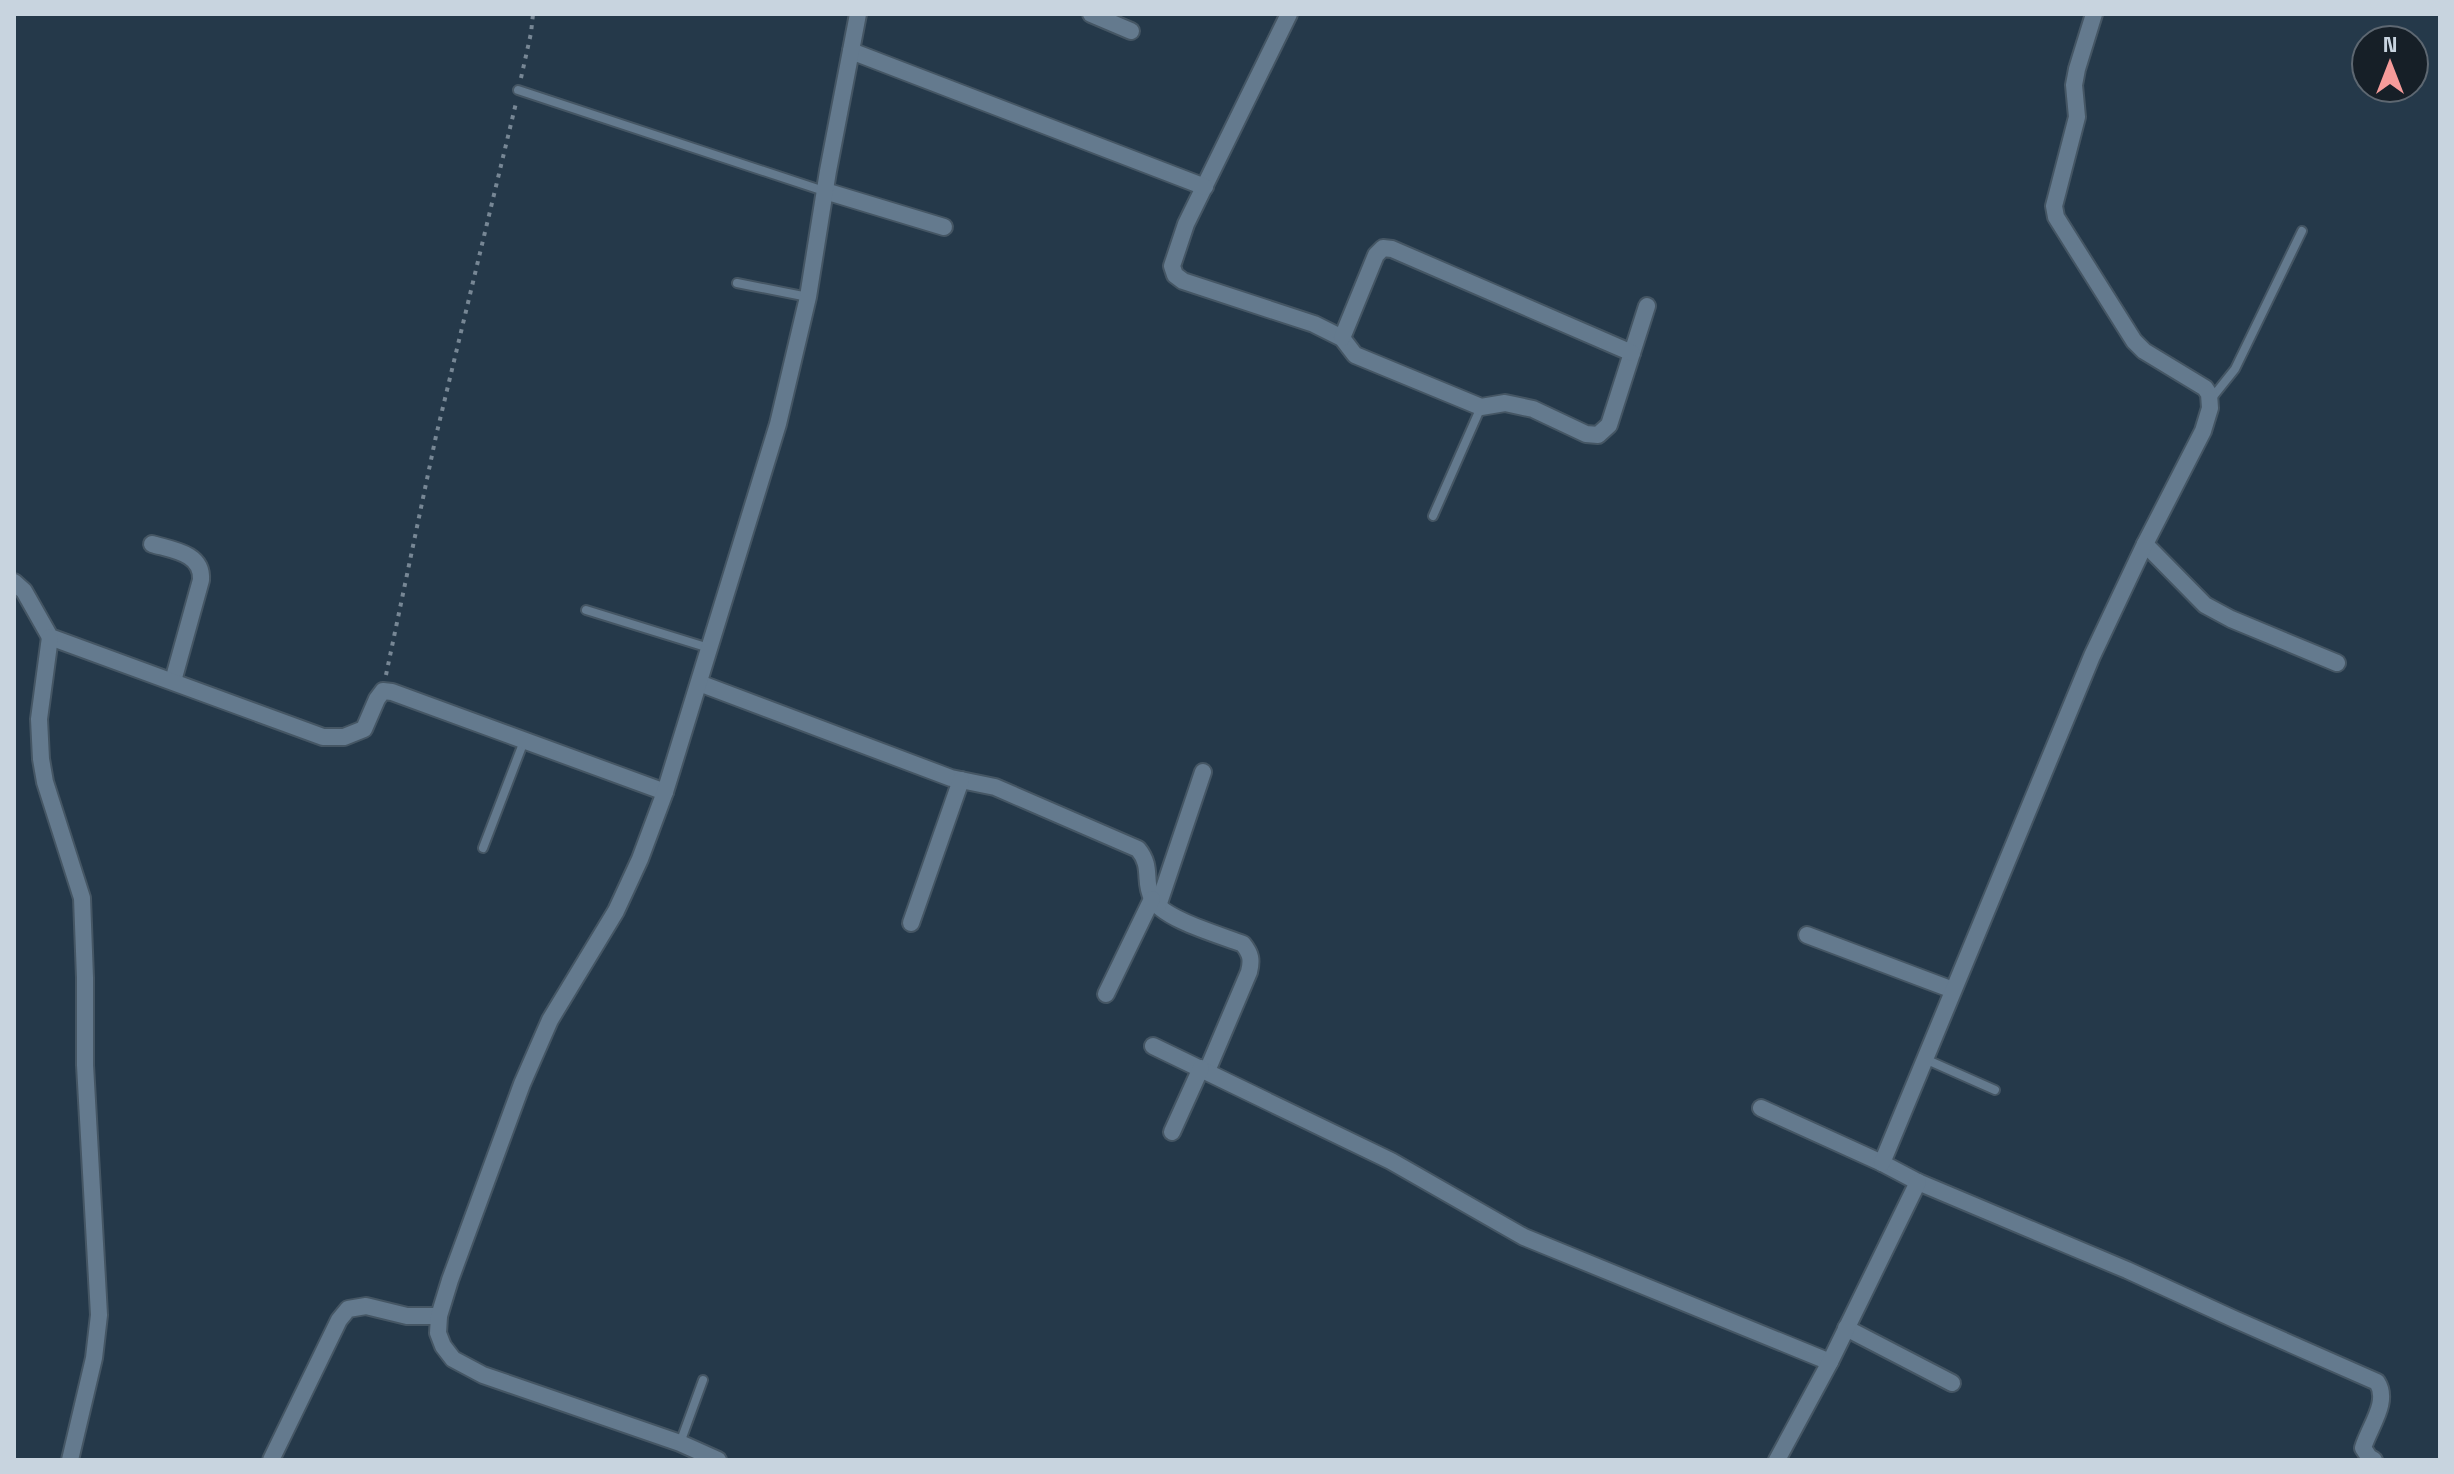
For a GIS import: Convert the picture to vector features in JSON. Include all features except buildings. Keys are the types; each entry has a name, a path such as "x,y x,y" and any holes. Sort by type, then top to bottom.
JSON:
{"street":[{"path":"718,1460 483,1375 453,1359 443,1346 438,1333 439,1316 522,1084 550,1020 616,911 665,792 778,424 808,297 858,14"},
{"path":"1091,14 1131,31"},
{"path":"1289,14 1186,224 1172,266 1175,275 1183,281 1293,316 1342,338 1355,355 1481,407 1505,403 1533,409 1586,434 1598,435 1609,425 1647,306"},
{"path":"1882,1163 2092,656 2203,431 2210,408 2211,399 2205,388 2144,351 2134,341 2056,217 2054,206 2077,117 2074,85 2094,14"},
{"path":"851,51 1205,187"},
{"path":"825,191 944,227"},
{"path":"1342,338 1376,255 1383,248 1392,249 1632,353"},
{"path":"152,544 185,553 201,568 201,580 173,681"},
{"path":"2145,544 2205,605 2337,663"},
{"path":"14,582 24,591 50,637 39,719 41,759 45,782 82,898 85,1065 99,1315 94,1358 70,1460"},
{"path":"50,637 323,737 344,737 364,729 383,691 392,692 665,792"},
{"path":"699,683 961,780 995,787 1138,849 1148,868 1155,903 1176,917 1243,944 1250,952 1252,962 1249,972 1172,1132"},
{"path":"1106,994 1155,903 1203,772"},
{"path":"911,923 961,780"},
{"path":"1807,935 1953,990"},
{"path":"1153,1046 1391,1161 1524,1237 1830,1362"},
{"path":"1761,1108 1918,1182 2127,1270 2377,1382 2382,1390 2381,1404 2363,1448 2374,1460"},
{"path":"1777,1460 1830,1362 1918,1182"},
{"path":"271,1460 339,1320 348,1309 366,1306 407,1316 439,1316"},
{"path":"1846,1328 1952,1383"}],"lane":[{"path":"518,90 825,191"},
{"path":"2211,399 2235,369 2302,231"},
{"path":"737,283 808,297"},
{"path":"1433,516 1481,407"},
{"path":"586,610 710,648"},
{"path":"483,848 525,740"},
{"path":"1925,1058 1995,1090"},
{"path":"688,1451 703,1380"}],"path":[{"path":"383,691 436,436 518,90 533,14"}]}
